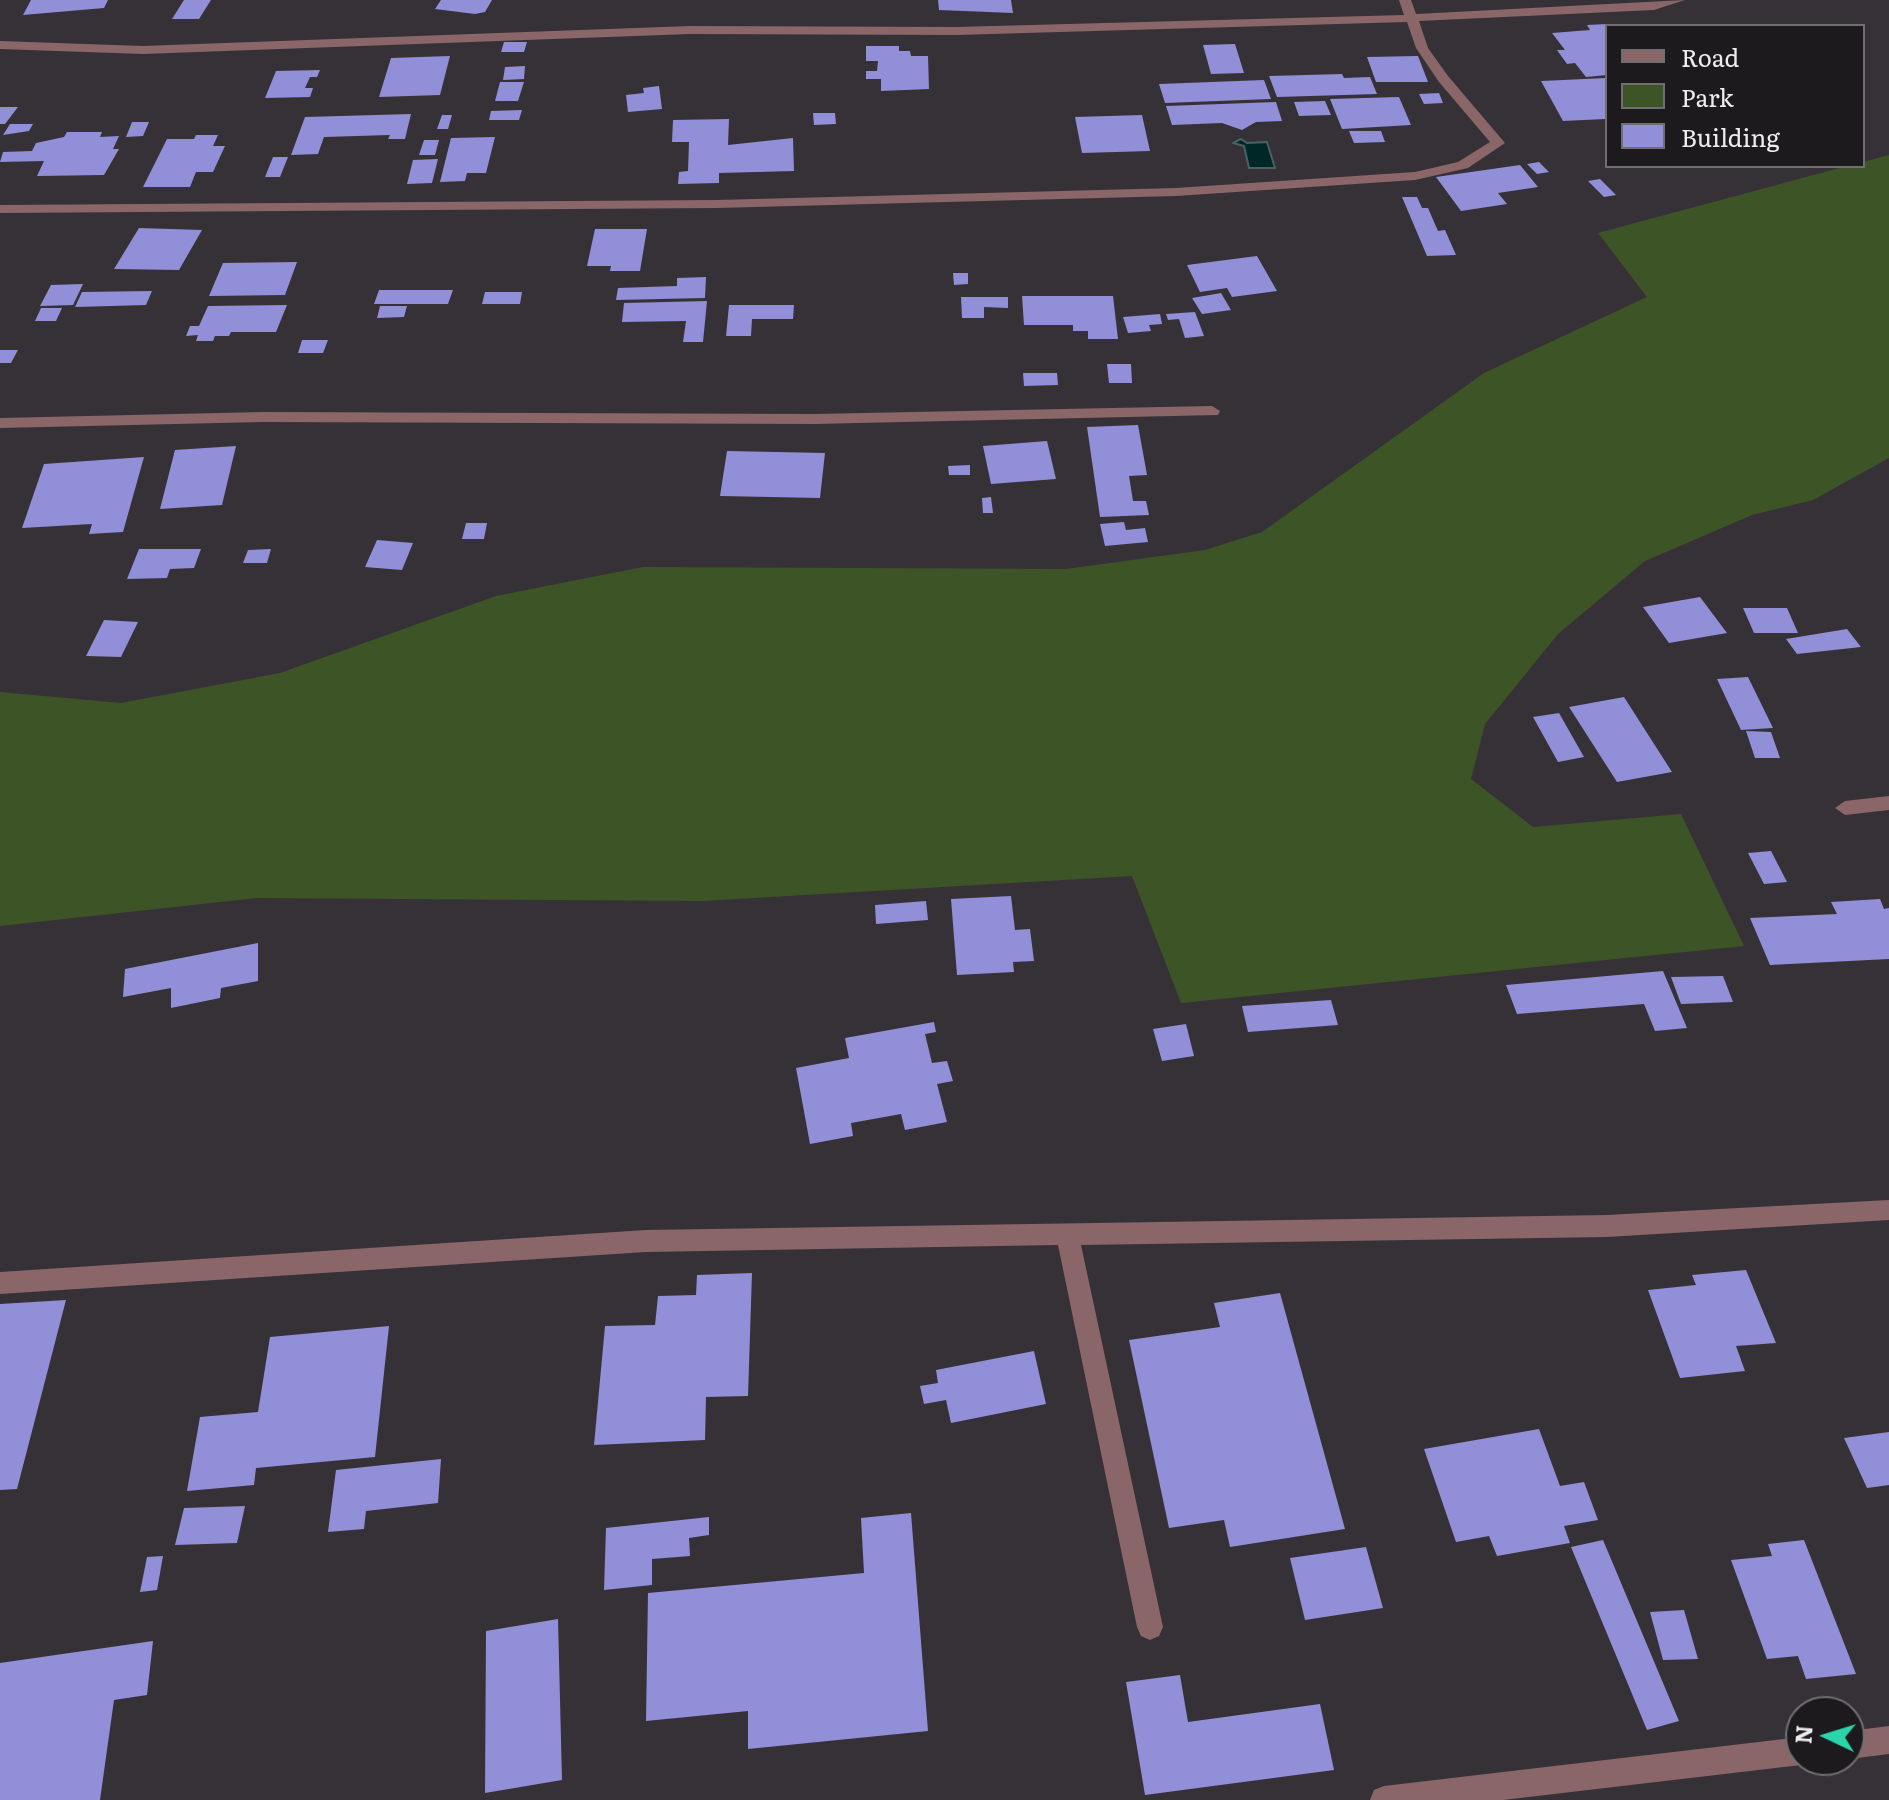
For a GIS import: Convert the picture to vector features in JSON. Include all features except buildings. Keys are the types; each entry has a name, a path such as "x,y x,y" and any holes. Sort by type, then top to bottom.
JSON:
{"street":[{"path":"0,209 717,204 1176,192 1415,176 1463,165 1498,143 1443,79 1422,48 1405,0"},
{"path":"0,45 143,50 690,30 1105,29 1603,10 1654,6 1679,0"},
{"path":"0,423 263,417 814,419 1212,411"},
{"path":"1845,808 1889,803"},
{"path":"0,1283 646,1241 1607,1226 1889,1210"},
{"path":"1067,1235 1150,1627"},
{"path":"1865,1743 1889,1740"},
{"path":"1384,1800 1785,1753"}],"green space":[{"path":"1889,155 1889,458 1813,500 1752,515 1645,561 1558,634 1485,724 1471,779 1533,827 1681,814 1744,946 1181,1003 1132,876 702,901 257,898 0,926 0,692 121,703 280,673 496,596 643,567 1066,569 1205,550 1262,532 1484,373 1647,297 1598,233 1840,168 1865,168 1865,161"}],"water":[{"path":"1241,139 1247,143 1267,142 1275,168 1249,168 1244,146 1233,143"}]}
